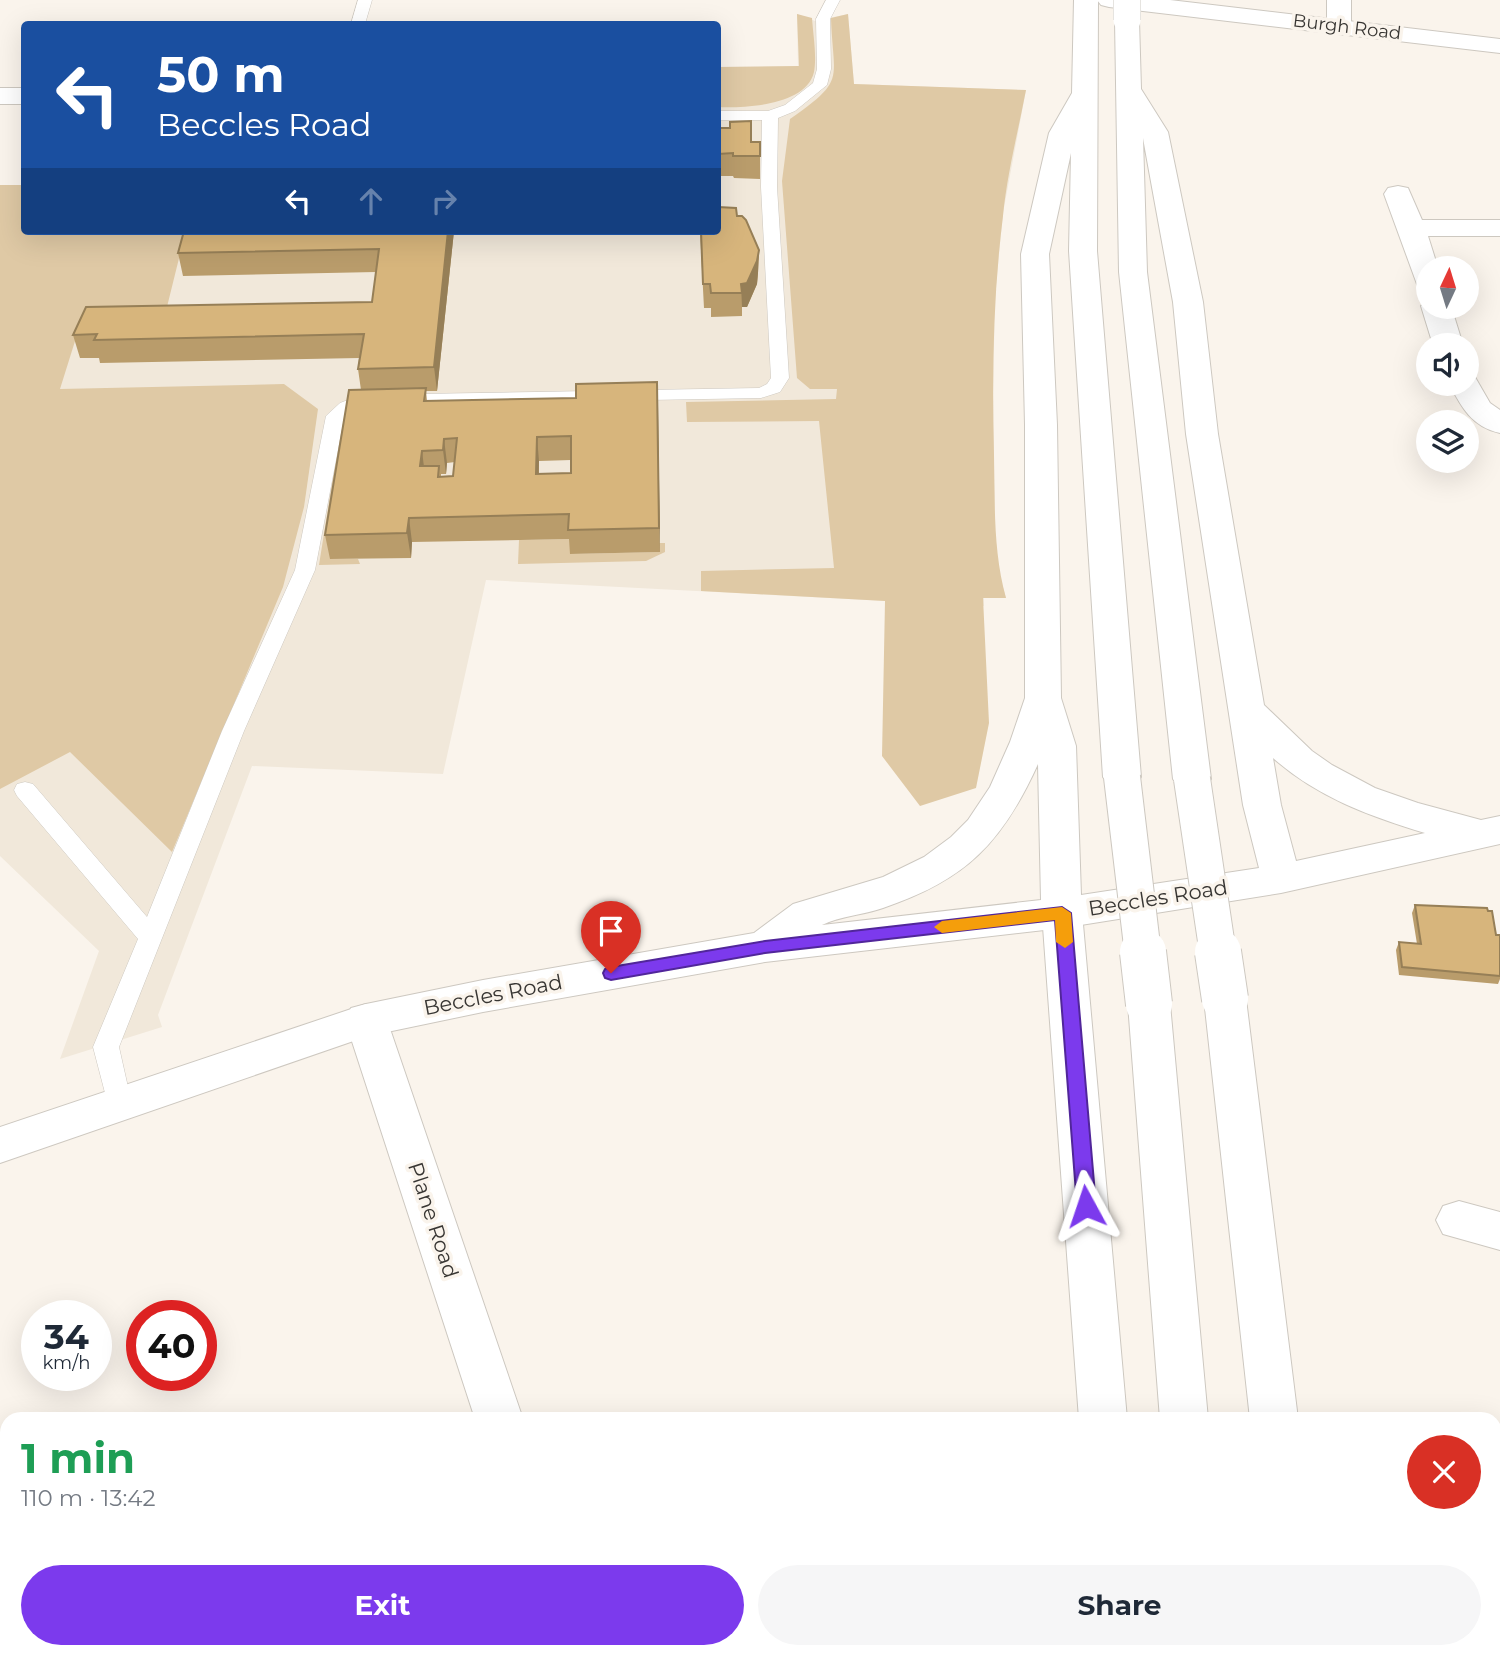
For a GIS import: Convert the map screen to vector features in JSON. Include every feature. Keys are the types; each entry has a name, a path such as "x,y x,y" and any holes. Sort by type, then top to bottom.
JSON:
{"main road":[{"path":"1339,0 1339,26"},
{"path":"1107,8 1130,91 1133,272 1192,779 1224,999 1273,1412"},
{"path":"1102,1412 1062,913 1058,852 1057,746 1043,698 1041,425 1035,254 1062,133 1083,96 1107,8"},
{"name":"Burgh Road","path":"1107,8 1339,26 1500,46"},
{"path":"1130,91 1155,132 1186,289 1202,433 1262,806 1281,878"},
{"path":"0,96 21,96"},
{"path":"1083,96 1083,251 1122,777 1149,1004 1183,1412"},
{"path":"1398,194 1420,256"},
{"path":"1411,228 1500,228"},
{"path":"1471,396 1478,408 1500,424"},
{"path":"765,947 812,912 864,900 905,883 948,860 964,847 996,809 1030,744 1043,698"},
{"path":"1248,712 1300,761 1346,790 1393,811 1490,832"},
{"name":"Beccles Road","path":"0,1145 366,1020 496,993 765,947 1062,913 1281,878 1490,832"},
{"name":"Plane Road","path":"366,1020 498,1412"}],"lane":[{"path":"359,21 365,0"},
{"path":"721,115 769,116 790,108 820,85 824,69 823,19 833,0"},
{"path":"119,1105 106,1047 233,731 305,570 335,416 361,400 761,393 774,388 780,378 770,201 769,116"},
{"path":"25,790 150,937"}],"shaded area":[{"path":"797,14 815,21 848,14 854,84 1026,90 1003,213 995,296 995,533 999,574 1006,598 984,597 984,606 486,580 443,774 252,766 158,1015 162,1027 60,1059 99,951 0,856 0,185 21,185 21,235 721,235 721,67 798,66"},
{"path":"797,14 812,18 815,66 809,83 799,92 773,103 721,107 721,67 799,66"},
{"path":"848,14 854,84 1026,90 1005,200 995,305 995,509 999,563 1006,598 983,598 989,723 976,788 920,806 882,756 885,601 701,591 701,571 834,568 819,421 687,422 686,402 836,399 837,389 810,389 797,378 782,181 790,119 829,86 834,67 831,18"},
{"path":"0,185 21,185 21,235 202,235 184,238 164,319 81,322 60,389 284,384 318,409 304,507 283,587 172,852 70,752 0,789"},
{"path":"352,409 330,559 358,559 360,564 319,565 342,420"},
{"path":"570,539 570,554 659,552 659,543 665,543 665,552 646,561 518,564 519,540"}],"building":[{"path":"751,121 751,142 760,142 760,156 721,154 721,128 730,128 730,122"},
{"path":"721,207 736,208 737,216 746,220 759,250 757,261 747,283 741,284 742,293 711,293 710,284 703,284 701,235 721,235"},
{"path":"183,235 448,235 434,367 358,369 364,334 94,340 97,334 73,335 86,307 372,302 379,249 178,253"},
{"path":"657,382 659,528 568,530 569,514 409,518 407,533 325,535 349,390 426,388 424,401 576,398 576,384","holes":["571,436 571,473 536,474 537,437","457,438 453,476 438,477 439,466 420,466 422,451 443,450 444,439"]},
{"path":"1415,905 1487,908 1492,911 1496,935 1500,935 1500,976 1402,967 1399,942 1421,944"}],"slow traffic":[{"path":"942,927 1062,913 1065,942"}],"route":[{"path":"611,973 765,947 1062,913 1086,1206"}]}
